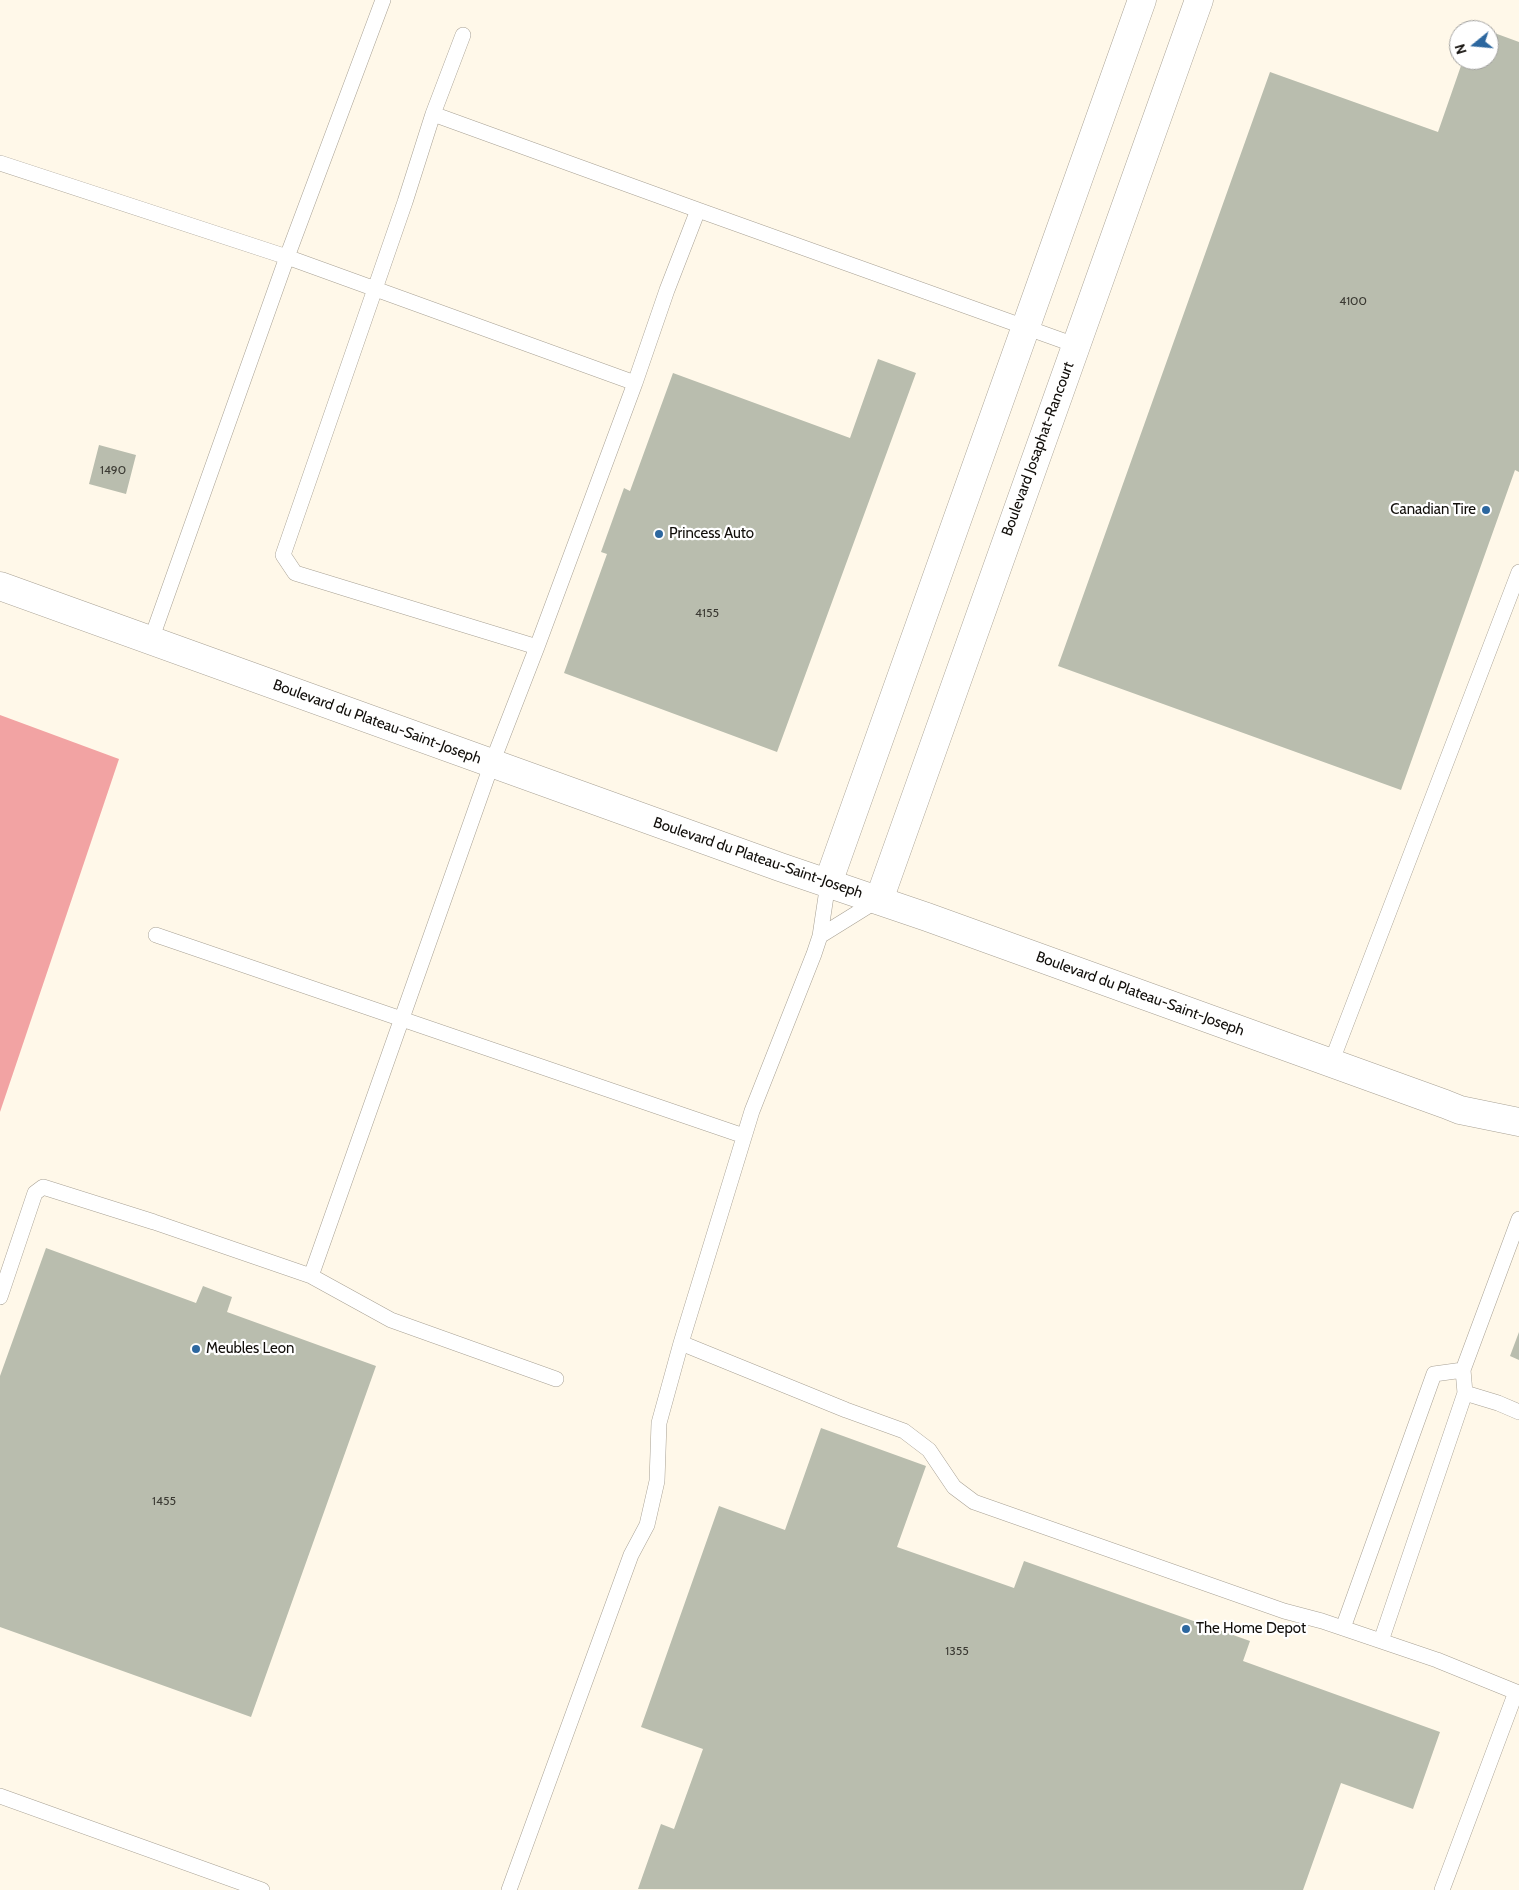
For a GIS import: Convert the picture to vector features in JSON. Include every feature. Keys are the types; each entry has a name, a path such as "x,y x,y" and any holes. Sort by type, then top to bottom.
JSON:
{"street":[{"path":"828,883 1142,0"},
{"name":"Boulevard Josaphat-Rancourt","path":"879,900 1199,0"},
{"name":"Boulevard du Plateau-Saint-Joseph","path":"0,586 1460,1110 1519,1122"}],"lane":[{"path":"151,640 287,257 383,0"},
{"path":"463,36 433,114 283,555 295,574 537,647"},
{"path":"433,114 1075,345"},
{"path":"0,163 287,257 635,384"},
{"path":"311,1276 492,763 635,384 667,290 698,210"},
{"path":"1331,1063 1519,572"},
{"path":"509,1890 631,1555 647,1525 657,1482 659,1423 752,1111 820,936 828,883"},
{"path":"820,936 879,900"},
{"path":"156,935 744,1136"},
{"path":"0,1297 35,1193 43,1187 154,1222 311,1276 391,1320 556,1379"},
{"path":"1381,1641 1465,1393 1463,1370 1519,1219"},
{"path":"682,1343 846,1410 904,1431 929,1450 954,1487 974,1502 1284,1611 1343,1628 1437,1660 1516,1692 1442,1890"},
{"path":"1343,1628 1434,1374 1463,1370"},
{"path":"1465,1393 1498,1403 1519,1412"},
{"path":"0,1796 262,1890"}],"shaded area":[{"path":"0,715 119,759 0,1112"}],"building":[{"path":"1499,35 1519,42 1519,472 1515,470 1401,790 1058,666 1270,72 1438,132 1460,70 1499,70"},
{"path":"878,359 916,373 777,752 564,673 607,554 601,552 624,488 630,491 673,373 850,438"},
{"path":"99,445 136,455 126,494 89,484"},
{"path":"46,1248 196,1303 203,1286 232,1297 227,1312 376,1366 251,1717 0,1627 0,1376"},
{"path":"1519,1332 1519,1360 1510,1356"},
{"path":"821,1428 926,1466 897,1547 1014,1588 1024,1561 1250,1641 1243,1661 1440,1732 1413,1809 1341,1783 1303,1890 638,1889 661,1824 674,1829 703,1749 641,1727 719,1506 785,1530"}],"place":[{"name":"Canadian Tire","path":"1486,510"},
{"name":"Princess Auto","path":"659,534"},
{"name":"Meubles Leon","path":"196,1349"},
{"name":"The Home Depot","path":"1186,1629"}]}
